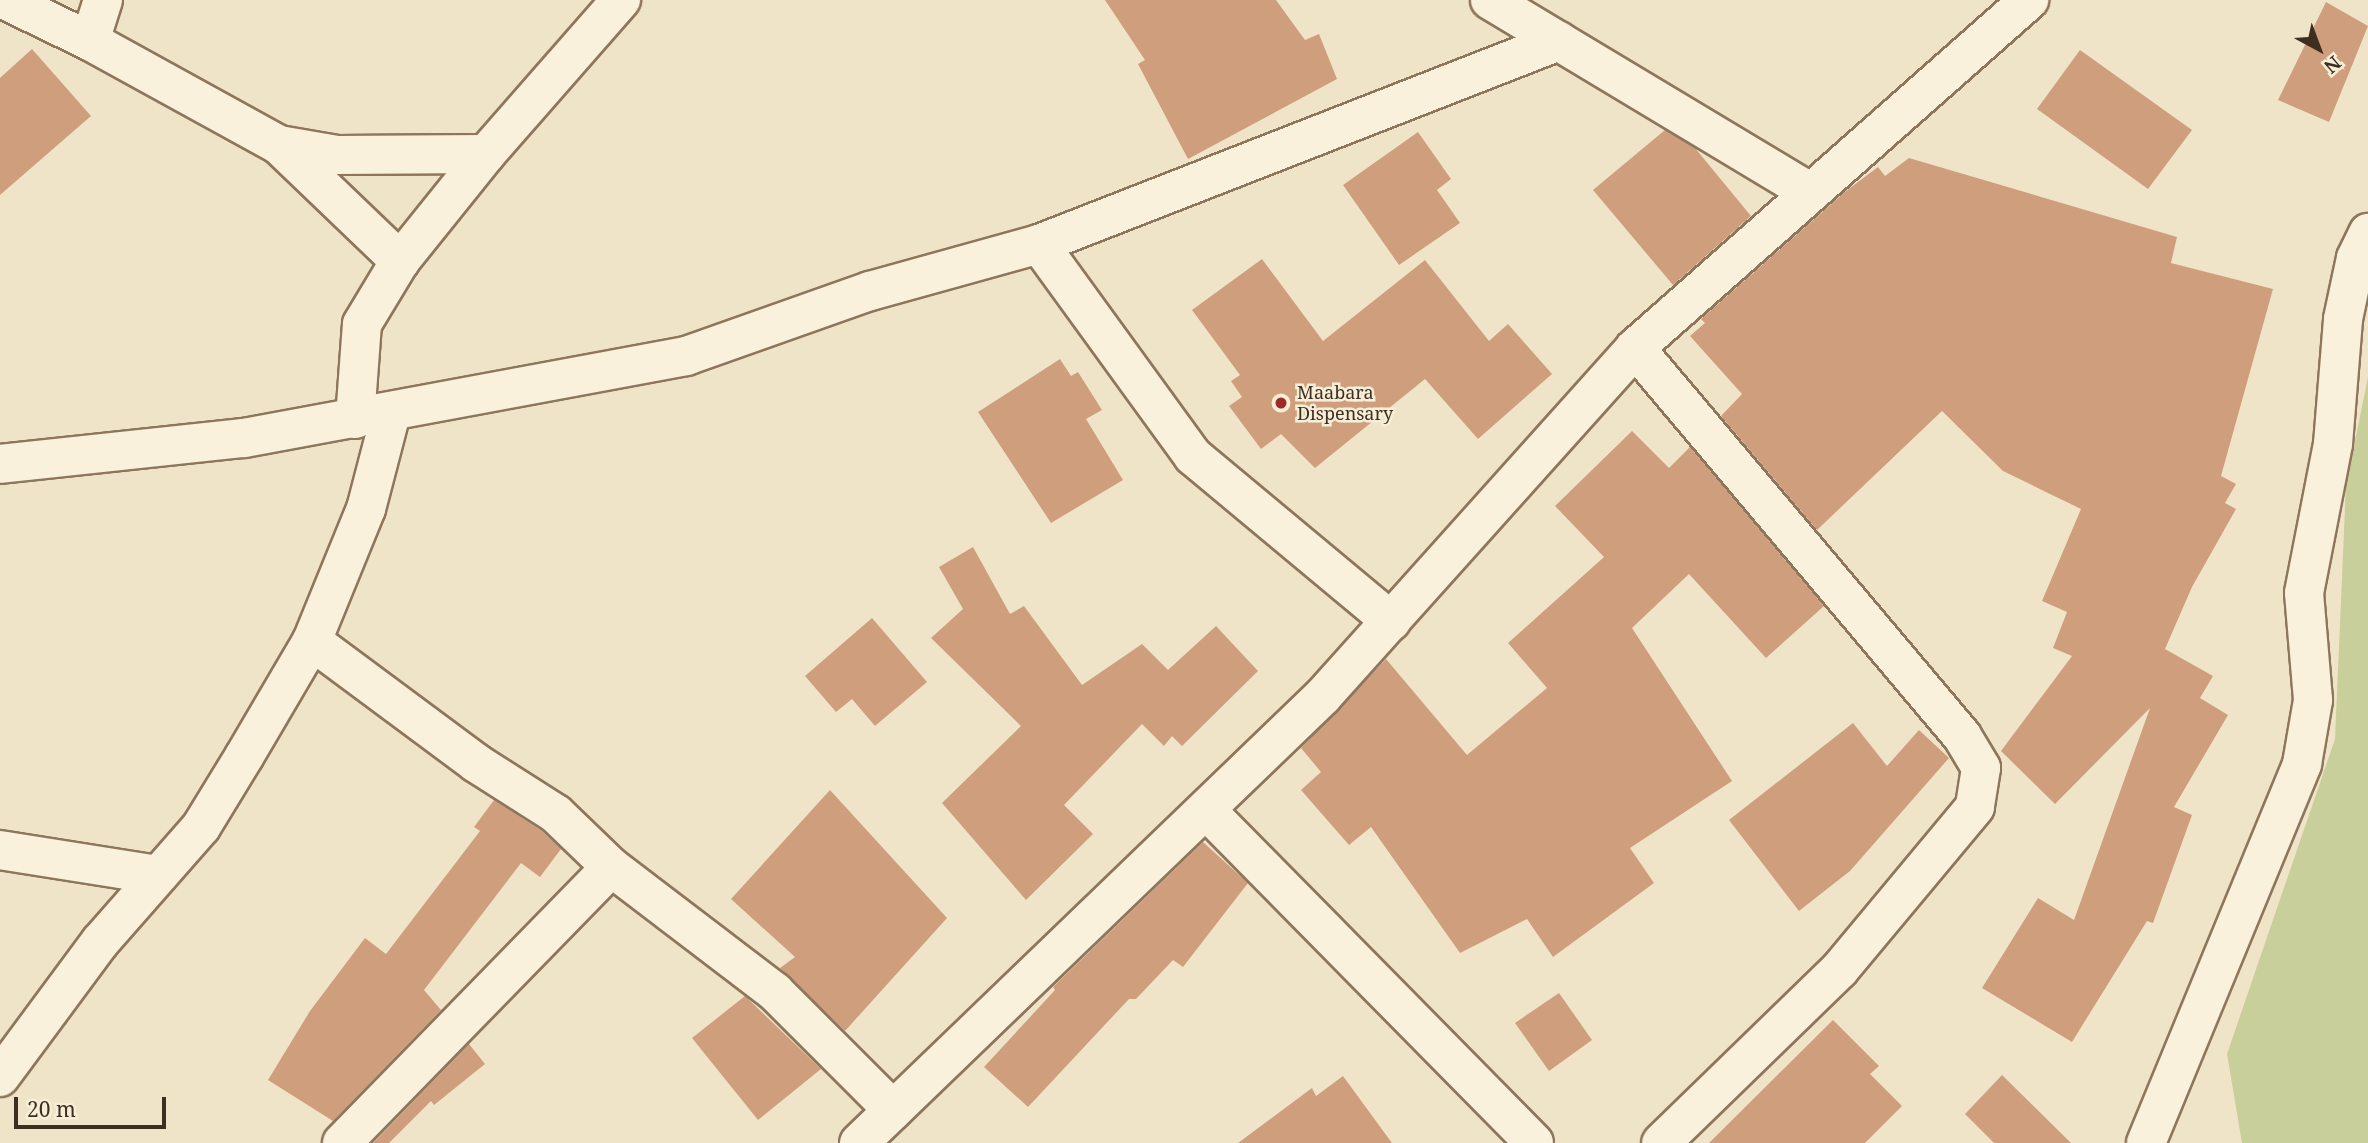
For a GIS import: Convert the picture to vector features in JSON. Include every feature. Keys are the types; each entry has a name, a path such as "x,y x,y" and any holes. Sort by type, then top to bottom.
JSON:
{"street":[{"path":"5,0 90,41 279,145 400,261"},
{"path":"90,41 103,0"},
{"path":"0,1077 100,942 201,827 312,641 366,509 373,416 362,324 400,261 486,154 621,0"},
{"path":"1490,0 1810,192"},
{"path":"859,1143 1323,696 1634,348 2029,0"},
{"path":"0,464 244,438 686,356 870,291 1039,244 1559,41"},
{"path":"279,145 337,155 486,154"},
{"path":"2146,1143 2302,764 2313,700 2304,593 2333,444 2343,319 2357,258 2368,233"},
{"path":"1039,244 1193,456 1391,621"},
{"path":"1634,348 1962,736 1981,768 1975,807 1839,970 1661,1143"},
{"path":"312,641 476,763 556,814 611,867 775,992 893,1110"},
{"path":"1206,810 1534,1143"},
{"path":"0,850 158,875"},
{"path":"342,1143 611,867"}],"green space":[{"path":"2368,377 2368,1143 2242,1143 2227,1054 2335,739 2346,485"}],"building":[{"path":"1105,0 1276,0 1305,40 1319,34 1337,79 1188,159 1138,64 1145,60"},
{"path":"2326,2 2368,26 2329,122 2278,100"},
{"path":"32,49 91,116 0,195 0,78"},
{"path":"2080,50 2192,130 2148,189 2037,109"},
{"path":"1665,130 1695,148 1751,216 1673,285 1593,190"},
{"path":"1418,132 1451,179 1437,190 1460,223 1399,265 1343,185"},
{"path":"1909,158 2177,237 2171,263 2273,289 2221,476 2236,484 2225,503 2236,509 2192,587 2165,649 2213,676 2200,698 2228,715 2174,807 2192,815 2153,923 2147,921 2072,1042 1982,988 2038,898 2074,920 2150,708 2055,804 2001,751 2072,656 2053,648 2067,612 2042,601 2081,509 2003,471 1942,411 1817,530 1721,416 1742,394 1690,336 1705,323 1701,319 1846,191 1878,167 1885,176"},
{"path":"1262,259 1323,341 1425,260 1489,341 1508,324 1552,374 1478,439 1425,379 1315,468 1281,434 1261,449 1229,406 1242,397 1231,381 1240,375 1192,310"},
{"path":"1060,359 1071,376 1078,372 1102,410 1086,419 1123,480 1051,523 978,412"},
{"path":"1632,431 1669,468 1690,447 1824,606 1766,658 1689,574 1632,628 1732,781 1630,848 1654,883 1553,957 1527,919 1460,953 1371,827 1349,845 1301,790 1321,772 1301,748 1386,659 1467,755 1547,688 1508,643 1604,557 1555,506"},
{"path":"973,547 1010,614 1024,606 1082,685 1142,644 1168,670 1216,626 1258,671 1182,746 1172,736 1164,746 1142,724 1064,805 1093,834 1026,900 942,803 1021,726 931,638 963,609 939,567"},
{"path":"872,618 927,682 875,726 852,699 836,712 805,676"},
{"path":"1853,723 1887,766 1919,730 1949,758 1850,871 1799,911 1729,820"},
{"path":"830,790 947,918 845,1031 780,968 795,957 731,899"},
{"path":"494,800 542,831 561,849 540,877 521,863 424,990 441,1010 333,1121 268,1080 310,1011 365,938 386,954 480,831 474,827"},
{"path":"1203,842 1248,883 1183,967 1173,960 1136,999 1129,999 1028,1107 984,1067 1055,990 1053,987"},
{"path":"1559,993 1592,1040 1549,1071 1515,1023"},
{"path":"745,996 821,1069 758,1120 692,1038"},
{"path":"1833,1020 1879,1066 1870,1074 1902,1106 1865,1143 1709,1143"},
{"path":"469,1044 485,1064 434,1105 431,1101 389,1143 373,1143"},
{"path":"2002,1075 2071,1143 1994,1143 1965,1114"},
{"path":"1343,1076 1392,1143 1238,1143 1312,1088 1316,1096"}],"place":[{"name":"Maabara Dispensary","path":"1281,403"}]}
